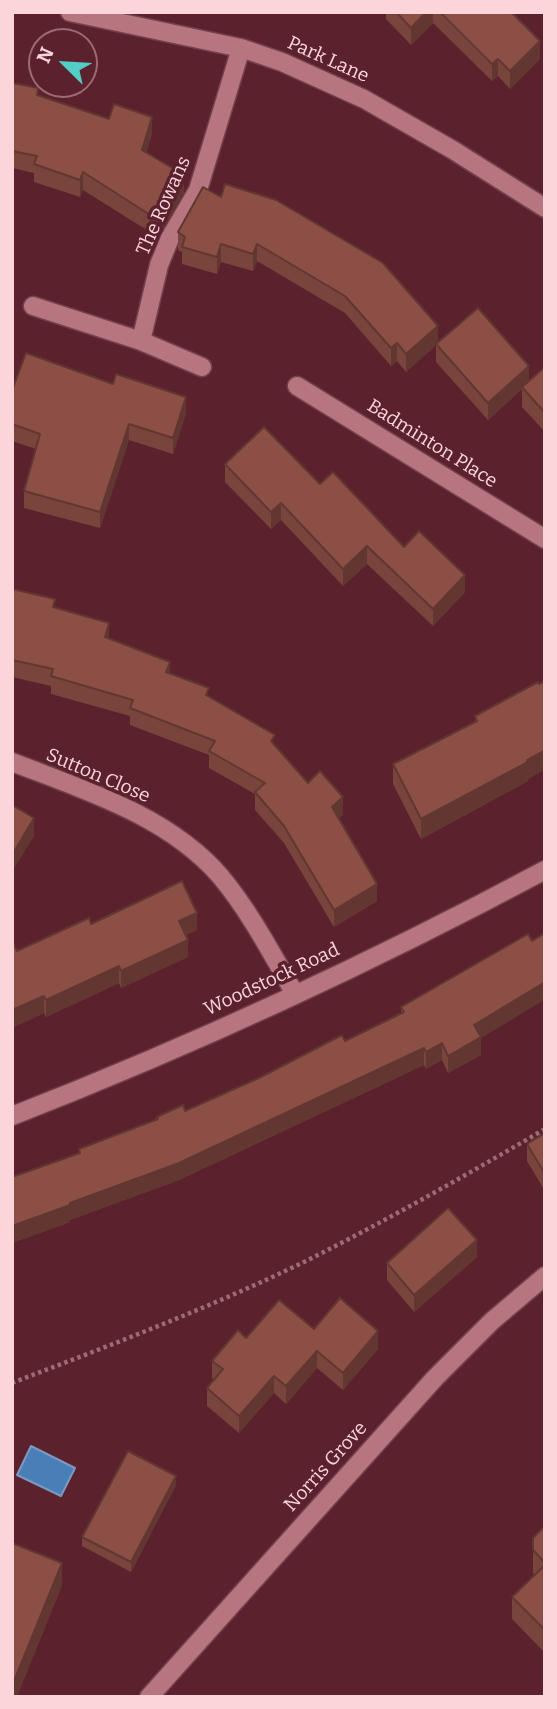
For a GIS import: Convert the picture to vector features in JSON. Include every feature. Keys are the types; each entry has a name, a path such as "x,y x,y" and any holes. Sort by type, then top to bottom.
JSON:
{"street":[{"name":"Park Lane","path":"70,12 240,48 307,72 364,99 453,150 545,208"},
{"name":"The Rowans","path":"141,341 159,265 170,238 198,190 240,48"},
{"path":"33,306 141,341 202,367"},
{"name":"Badminton Place","path":"297,386 545,539"},
{"name":"Sutton Close","path":"12,762 113,801 152,822 190,850 220,876 261,935 295,994"},
{"name":"Woodstock Road","path":"12,1116 101,1082 295,994 545,870"},
{"name":"Norris Grove","path":"149,1697 435,1378 492,1321 545,1276"}],"path":[{"path":"12,1383 165,1324 310,1258 454,1182 545,1129"}],"water":[{"path":"31,1446 75,1468 61,1496 17,1475"}],"building":[{"path":"396,12 426,12 411,28"},
{"path":"440,12 511,12 540,41 510,71 498,59 492,64"},
{"path":"12,83 28,86 28,98 46,98 109,119 114,104 152,117 142,150 184,175 158,220 83,172 80,180 34,164 37,156 12,151"},
{"path":"225,184 276,200 383,263 438,326 406,354 397,343 391,348 345,296 257,244 253,254 221,244 217,257 182,247 185,237 178,232 203,187 221,197"},
{"path":"478,308 529,366 488,403 436,344"},
{"path":"26,353 113,384 116,374 186,397 173,438 129,424 100,512 24,491 40,434 12,424 12,391"},
{"path":"545,367 545,413 522,387"},
{"path":"264,427 320,484 333,472 404,547 419,531 465,575 433,609 367,546 343,569 281,503 271,512 225,464"},
{"path":"12,589 55,599 53,607 109,623 105,637 170,662 166,672 209,688 206,695 275,735 271,741 308,783 320,771 343,797 332,807 377,884 334,910 284,826 255,792 265,783 209,751 215,741 130,708 133,700 51,676 53,669 12,660"},
{"path":"545,681 545,750 527,760 528,762 421,819 393,764 477,721 475,716 538,682 539,684"},
{"path":"12,805 34,818 12,855"},
{"path":"182,881 197,913 179,921 188,940 121,971 119,966 46,1000 44,996 12,1010 12,946 14,945 17,951 89,918 91,924"},
{"path":"545,933 545,982 474,1025 481,1037 448,1056 442,1043 426,1052 424,1048 179,1163 12,1226 12,1177 80,1153 79,1149 158,1119 157,1117 183,1105 185,1111 261,1077 342,1035 345,1041 404,1012 401,1007 528,934 532,941"},
{"path":"545,1133 545,1174 527,1144"},
{"path":"448,1208 477,1240 414,1295 387,1263"},
{"path":"340,1298 378,1331 343,1373 317,1351 286,1386 274,1376 239,1416 207,1388 223,1369 212,1361 238,1330 246,1338 279,1300 314,1329"},
{"path":"128,1451 176,1476 131,1562 82,1537"},
{"path":"543,1528 545,1563 533,1550 533,1538"},
{"path":"12,1543 62,1563 12,1686"},
{"path":"545,1565 545,1630 512,1597"}]}
